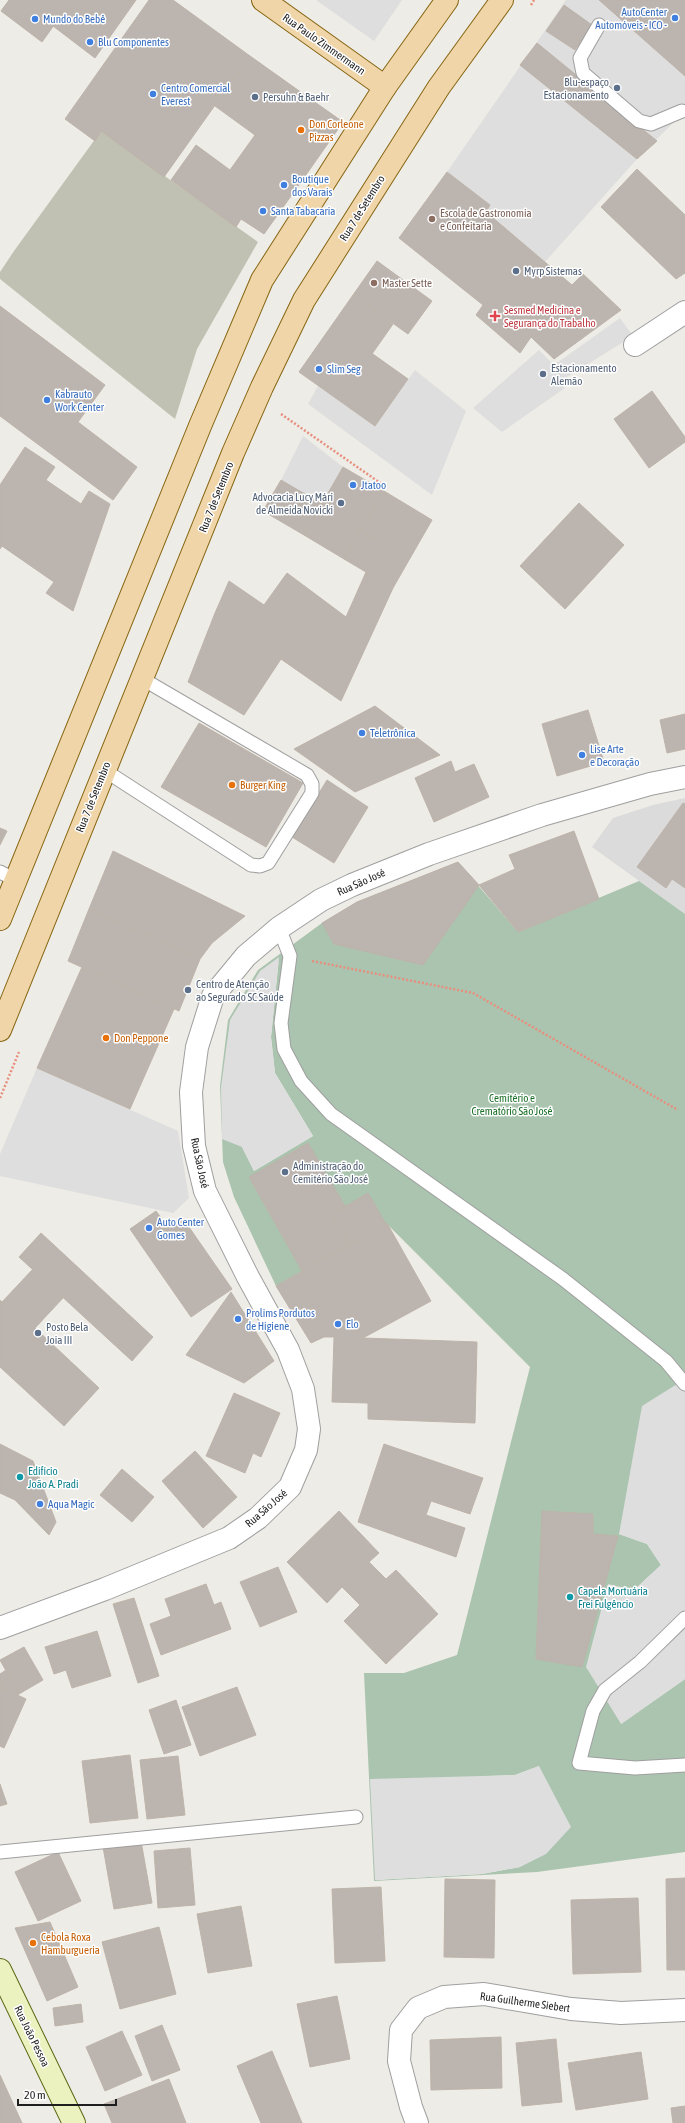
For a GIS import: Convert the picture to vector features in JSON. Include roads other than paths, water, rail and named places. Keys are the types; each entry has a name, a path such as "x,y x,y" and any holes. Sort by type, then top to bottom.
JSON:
{"main road":[{"name":"Rua Paulo Zimmermann","path":"263,0 385,87"},
{"path":"0,919 8,876 262,280 385,87 447,0"},
{"name":"Rua 7 de Setembro","path":"0,1030 141,678 239,439 304,300 439,87 502,0"},
{"name":"Rua João Pessoa","path":"0,1970 74,2123"}],"street":[{"path":"635,345 685,312"},
{"name":"Rua São José","path":"0,1628 98,1592 229,1538 258,1518 290,1487 306,1450 309,1429 303,1389 288,1350 241,1263 205,1191 194,1146 191,1092 197,1047 214,996 246,956 279,928 321,900 352,884 429,854 542,815 650,784 685,777"},
{"name":"Rua Guilherme Siebert","path":"418,2123 410,2107 399,2061 401,2030 418,2008 424,2005 444,1997 484,1994 571,2009 620,2014 685,2010"}],"lane":[{"path":"599,25 580,58 583,73 640,121 651,124 682,111"},
{"path":"104,770 251,865 260,866 268,863 312,793 312,784 307,775 141,678"},
{"path":"279,928 290,956 281,1023 284,1049 301,1081 331,1114 563,1279 666,1362 685,1384"},
{"path":"685,1618 640,1662 605,1690 593,1711 579,1763 635,1768 685,1765"},
{"path":"0,1852 356,1817"}],"place":[{"name":"AutoCenter Automóveis - ICO -","path":"675,18"},
{"name":"Mundo do Bebê","path":"35,19"},
{"name":"Blu Componentes","path":"90,42"},
{"name":"Blu-espaço Estacionamento","path":"617,88"},
{"name":"Centro Comercial Everest","path":"153,94"},
{"name":"Persuhn & Baehr","path":"255,97"},
{"name":"Don Corleone Pizzas","path":"301,130"},
{"name":"Boutique dos Varais","path":"284,185"},
{"name":"Santa Tabacaria","path":"263,211"},
{"name":"Escola de Gastronomia e Confeitaria","path":"432,219"},
{"name":"Myrp Sistemas","path":"516,271"},
{"name":"Master Sette","path":"374,283"},
{"name":"Sesmed Medicina e Segurança do Trabalho","path":"495,316"},
{"name":"Slim Seg","path":"319,369"},
{"name":"Estacionamento Alemão","path":"543,374"},
{"name":"Kabrauto Work Center","path":"47,400"},
{"name":"Jtatoo","path":"353,485"},
{"name":"Advocacia Lucy Mári de Almeida Novicki","path":"341,503"},
{"name":"Teletrônica","path":"362,733"},
{"name":"Lise Arte e Decoração","path":"582,755"},
{"name":"Burger King","path":"232,785"},
{"name":"Centro de Atenção ao Segurado SC Saúde","path":"188,990"},
{"name":"Don Peppone","path":"106,1038"},
{"name":"Administração do Cemitério São José","path":"285,1172"},
{"name":"Auto Center Gomes","path":"149,1228"},
{"name":"Prolims Pordutos de Higiene","path":"238,1319"},
{"name":"Elo","path":"338,1324"},
{"name":"Posto Bela Joia III","path":"38,1333"},
{"name":"Edifício João A. Pradi","path":"20,1477"},
{"name":"Aqua Magic","path":"40,1504"},
{"name":"Capela Mortuária Frei Fulgêncio","path":"570,1597"},
{"name":"Cebola Roxa Hamburgueria","path":"33,1943"}],"park label":[{"name":"Cemitério e Crematório São José","path":"512,1104"}]}
